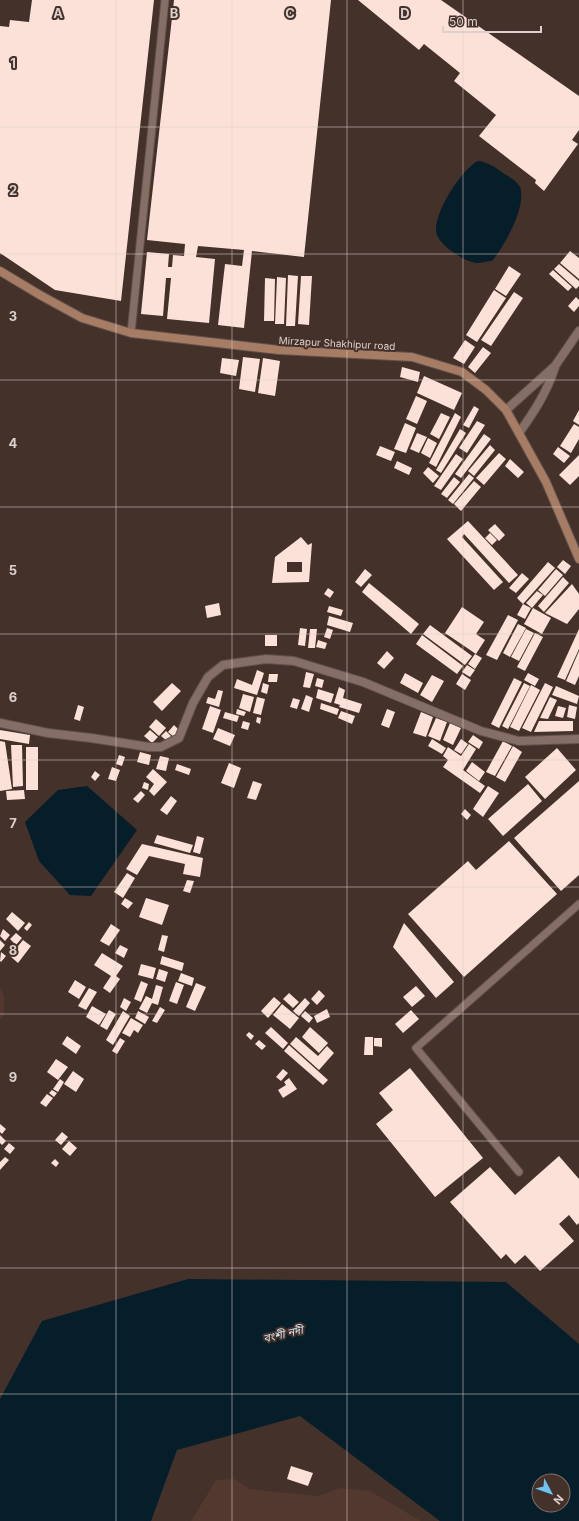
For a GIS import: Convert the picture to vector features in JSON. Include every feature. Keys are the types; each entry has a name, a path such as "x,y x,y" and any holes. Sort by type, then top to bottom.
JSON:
{"main road":[{"name":"Mirzapur Shakhipur road","path":"0,271 82,318 131,333 279,350 412,357 462,372 486,390 506,410 546,482 579,559"}],"street":[{"path":"506,410 555,366 579,331"},
{"path":"519,433 539,405 549,386 555,366"},
{"path":"0,722 48,733 91,738 149,748 161,747 179,738 193,703 208,677 223,665 266,660 294,661 363,682 481,731 519,741 579,739"}],"lane":[{"path":"131,333 166,0"},
{"path":"518,1172 416,1048 579,904"}],"shaded area":[{"path":"0,987 4,996 4,1015 0,1020"},
{"path":"235,1479 249,1489 318,1496 340,1488 370,1491 421,1521 191,1521 216,1480"}],"water":[{"path":"478,161 491,165 515,181 520,187 521,195 520,205 513,226 497,255 492,261 477,263 460,257 449,249 437,235 436,227 438,217 443,206 456,183 471,165"},
{"path":"87,786 137,830 91,896 70,895 39,861 25,822 58,790"},
{"name":"বংশী নদী","path":"188,1279 506,1282 579,1344 579,1521 440,1521 300,1416 177,1450 151,1521 0,1521 0,1399 42,1321"}],"building":[{"path":"32,0 154,0 121,301 55,290 0,253 0,26 9,27 10,20 29,22"},
{"path":"174,0 331,0 304,257 252,251 244,328 218,325 225,264 242,266 244,250 198,246 196,257 215,259 209,323 167,319 171,278 166,278 163,316 141,314 147,252 169,254 168,267 172,267 173,255 184,256 185,244 147,240"},
{"path":"358,0 441,0 579,96 579,130 572,140 578,144 544,191 535,183 536,180 479,136 496,115 454,81 460,73 424,44 419,50"},
{"path":"570,251 579,258 579,279 560,263"},
{"path":"559,264 579,281 579,286 576,289 554,269"},
{"path":"509,266 521,274 506,296 495,289"},
{"path":"553,270 572,287 568,291 549,274"},
{"path":"288,275 298,276 295,326 286,326"},
{"path":"301,276 312,276 309,325 298,324"},
{"path":"277,277 286,278 284,324 275,324"},
{"path":"265,278 275,279 274,321 264,321"},
{"path":"494,290 506,298 477,342 466,335"},
{"path":"514,292 523,298 491,346 481,340"},
{"path":"576,297 579,300 579,306 574,312 568,306"},
{"path":"465,340 475,347 464,364 453,358"},
{"path":"483,347 491,353 475,373 468,367"},
{"path":"243,357 260,359 255,392 239,389"},
{"path":"222,358 239,360 236,376 220,373"},
{"path":"263,358 280,361 275,396 258,393"},
{"path":"402,367 420,372 418,382 400,377"},
{"path":"424,376 462,393 454,410 417,393"},
{"path":"416,396 427,401 417,424 406,419"},
{"path":"474,406 479,409 469,428 463,425"},
{"path":"579,410 579,425 573,421"},
{"path":"441,413 450,417 439,439 430,434"},
{"path":"455,413 461,417 436,467 429,463"},
{"path":"477,421 485,425 467,453 459,448"},
{"path":"405,423 416,428 406,453 394,449"},
{"path":"574,424 579,427 579,439 571,453 560,446"},
{"path":"460,429 466,433 441,473 436,470"},
{"path":"417,433 427,437 419,453 410,449"},
{"path":"484,434 491,439 461,478 455,474"},
{"path":"428,438 437,443 430,458 421,453"},
{"path":"490,445 495,450 474,476 468,471"},
{"path":"380,446 395,452 391,461 376,455"},
{"path":"558,447 570,456 564,463 553,454"},
{"path":"499,453 506,459 484,485 476,478"},
{"path":"456,454 463,459 441,490 434,486"},
{"path":"579,455 579,476 570,485 559,475"},
{"path":"510,459 524,472 518,478 505,466"},
{"path":"397,461 412,468 409,475 394,468"},
{"path":"428,467 439,476 433,483 423,473"},
{"path":"469,474 474,478 453,504 448,500"},
{"path":"454,477 460,482 447,498 441,494"},
{"path":"474,481 481,487 461,511 454,504"},
{"path":"468,521 518,575 509,583 464,534 462,537 503,582 494,590 447,539"},
{"path":"495,524 505,535 499,541 488,530"},
{"path":"490,533 497,540 492,545 485,538"},
{"path":"301,537 308,545 312,543 309,582 272,583 275,557","holes":["287,562 302,562 302,572 287,572"]},
{"path":"563,560 571,566 565,574 557,567"},
{"path":"548,562 555,568 523,604 517,598"},
{"path":"365,569 372,575 361,587 355,582"},
{"path":"556,569 563,575 545,596 538,590"},
{"path":"522,573 529,579 516,593 509,588"},
{"path":"563,577 569,583 544,612 538,606"},
{"path":"369,583 419,624 411,634 362,592"},
{"path":"572,584 579,594 579,609 567,624 545,613"},
{"path":"328,588 334,592 330,598 324,594"},
{"path":"537,591 543,595 532,608 526,603"},
{"path":"219,603 221,615 207,618 205,606"},
{"path":"523,604 531,608 525,619 517,615"},
{"path":"329,606 343,610 341,616 327,612"},
{"path":"462,607 484,622 476,634 485,640 476,654 445,633"},
{"path":"533,608 551,618 542,634 524,624"},
{"path":"508,615 518,620 497,660 486,655"},
{"path":"329,616 353,623 350,632 327,625"},
{"path":"518,624 526,628 510,657 503,653"},
{"path":"430,625 472,656 465,665 423,634"},
{"path":"300,628 307,629 305,646 298,645"},
{"path":"327,628 333,630 330,639 324,637"},
{"path":"310,629 317,629 315,648 308,648"},
{"path":"526,629 534,633 519,661 511,657"},
{"path":"579,629 579,649 565,680 557,677"},
{"path":"535,633 543,637 525,671 517,667"},
{"path":"265,635 277,635 277,646 265,646"},
{"path":"422,635 463,666 457,674 416,644"},
{"path":"318,640 327,643 325,649 316,647"},
{"path":"387,651 394,658 384,669 377,663"},
{"path":"579,651 579,676 575,685 566,681"},
{"path":"475,654 482,658 475,669 468,664"},
{"path":"467,665 475,670 470,677 462,672"},
{"path":"257,670 264,673 257,695 234,688 237,679 252,685"},
{"path":"306,672 314,674 310,688 303,687"},
{"path":"405,673 423,683 418,693 400,683"},
{"path":"528,673 539,679 535,686 524,680"},
{"path":"269,674 278,674 277,682 268,682"},
{"path":"462,674 471,680 465,690 456,684"},
{"path":"432,675 444,681 432,702 420,695"},
{"path":"317,678 324,680 322,688 315,686"},
{"path":"514,678 522,682 499,728 491,724"},
{"path":"172,683 181,691 162,711 153,702"},
{"path":"263,683 269,685 267,694 261,692"},
{"path":"524,683 530,686 508,729 502,726"},
{"path":"545,683 553,687 531,732 522,728"},
{"path":"531,685 540,690 519,731 510,727"},
{"path":"556,686 579,696 577,704 552,695"},
{"path":"339,687 345,690 343,698 362,704 359,713 339,707 340,705 334,703"},
{"path":"318,689 334,694 331,703 316,698"},
{"path":"218,690 223,691 219,707 206,703 208,697 215,699"},
{"path":"243,694 254,697 250,712 239,708"},
{"path":"306,695 313,698 309,712 301,709"},
{"path":"257,697 265,699 261,715 253,713"},
{"path":"550,697 557,700 548,719 540,718"},
{"path":"293,698 300,700 297,709 290,707"},
{"path":"321,703 339,709 337,715 320,709"},
{"path":"78,705 84,707 80,721 74,719"},
{"path":"569,705 577,707 575,719 567,717"},
{"path":"210,706 221,710 213,733 202,729"},
{"path":"558,706 566,708 563,718 555,716"},
{"path":"237,709 246,712 244,716 236,714"},
{"path":"387,709 395,712 389,728 381,725"},
{"path":"341,711 355,716 352,724 338,718"},
{"path":"225,712 239,716 237,722 223,718"},
{"path":"421,712 433,717 426,737 413,733"},
{"path":"257,717 261,718 260,724 256,722"},
{"path":"436,718 447,722 440,741 428,736"},
{"path":"156,719 166,728 159,736 149,727"},
{"path":"243,721 250,723 248,730 241,728"},
{"path":"539,721 573,721 573,731 534,732"},
{"path":"450,723 461,728 453,745 443,740"},
{"path":"174,725 179,730 174,737 168,732"},
{"path":"218,728 235,735 230,746 213,739"},
{"path":"0,730 30,735 29,744 0,739"},
{"path":"150,730 158,737 152,743 144,736"},
{"path":"166,731 171,736 167,741 161,736"},
{"path":"473,735 483,742 479,749 468,742"},
{"path":"432,739 446,748 442,754 428,746"},
{"path":"461,739 468,744 461,754 454,750"},
{"path":"0,741 5,742 12,789 0,791"},
{"path":"503,741 512,746 495,776 486,772"},
{"path":"469,744 476,749 463,770 485,786 480,793 443,767 448,760 443,756 448,747 461,756"},
{"path":"11,745 22,745 23,786 13,787"},
{"path":"513,746 522,752 505,782 496,777"},
{"path":"26,747 38,747 38,790 26,790"},
{"path":"557,748 576,770 545,799 525,777"},
{"path":"140,752 151,755 149,765 137,762"},
{"path":"119,755 125,757 122,766 116,764"},
{"path":"160,756 169,758 166,771 156,769"},
{"path":"472,762 485,772 479,781 466,771"},
{"path":"229,763 241,768 234,788 221,783"},
{"path":"177,764 191,769 189,775 175,770"},
{"path":"112,767 120,770 116,781 108,779"},
{"path":"153,769 167,782 154,796 149,791 154,784 146,777"},
{"path":"95,771 100,775 95,781 91,777"},
{"path":"253,781 262,784 256,800 247,798"},
{"path":"579,781 579,875 561,891 514,838"},
{"path":"144,782 149,784 148,790 142,788"},
{"path":"528,784 542,801 503,836 488,819"},
{"path":"488,786 499,793 483,817 473,809"},
{"path":"24,790 25,799 7,800 6,791"},
{"path":"141,791 145,795 138,803 133,799"},
{"path":"171,796 177,801 167,815 160,810"},
{"path":"465,809 471,815 467,820 461,814"},
{"path":"157,835 193,845 190,853 154,843"},
{"path":"197,836 204,838 200,854 193,852"},
{"path":"509,841 557,894 464,977 408,914 468,861 476,870"},
{"path":"142,844 203,858 200,877 183,874 185,864 149,856 137,875 126,869"},
{"path":"127,873 135,878 123,898 114,892"},
{"path":"187,880 194,881 190,893 183,891"},
{"path":"125,898 133,903 128,909 121,904"},
{"path":"146,898 169,905 162,925 139,917"},
{"path":"12,912 25,923 18,931 6,919"},
{"path":"29,922 32,925 27,931 24,928"},
{"path":"404,923 454,982 436,998 393,947"},
{"path":"111,924 120,930 109,946 100,941"},
{"path":"3,929 10,935 5,941 0,936"},
{"path":"16,933 22,938 16,945 10,939"},
{"path":"162,935 168,936 164,952 158,950"},
{"path":"0,940 5,945 0,951"},
{"path":"23,940 31,946 18,963 10,956"},
{"path":"120,945 128,949 124,958 115,953"},
{"path":"1,952 6,956 1,962 0,961"},
{"path":"102,953 123,966 116,976 120,979 110,993 103,988 111,976 94,965"},
{"path":"162,956 184,963 182,971 160,964"},
{"path":"141,964 156,968 153,979 138,975"},
{"path":"159,969 168,972 165,982 156,979"},
{"path":"181,973 194,978 192,986 178,981"},
{"path":"75,980 86,987 79,999 68,992"},
{"path":"141,981 148,984 141,1002 134,999"},
{"path":"176,982 184,985 177,1004 169,1001"},
{"path":"196,983 206,987 195,1011 186,1007"},
{"path":"156,985 163,987 158,1005 152,1003 147,1013 139,1009 146,996 152,999"},
{"path":"416,986 425,996 412,1007 403,997"},
{"path":"89,988 97,992 86,1010 78,1006"},
{"path":"319,990 325,996 317,1005 311,999"},
{"path":"289,993 299,1002 293,1008 283,999"},
{"path":"274,997 281,1003 268,1018 261,1011"},
{"path":"124,998 131,1002 126,1011 120,1007"},
{"path":"305,998 310,1003 299,1016 293,1011"},
{"path":"282,1004 299,1018 290,1029 273,1015"},
{"path":"92,1006 106,1014 99,1025 86,1017"},
{"path":"160,1007 165,1010 157,1023 152,1021"},
{"path":"327,1009 330,1017 317,1023 314,1016"},
{"path":"109,1010 116,1014 107,1030 100,1026"},
{"path":"411,1010 419,1019 403,1033 395,1024"},
{"path":"123,1011 130,1016 113,1045 106,1040"},
{"path":"138,1011 149,1017 145,1024 135,1018"},
{"path":"305,1011 313,1018 309,1023 301,1016"},
{"path":"131,1018 143,1025 138,1033 134,1030 130,1037 122,1033"},
{"path":"271,1027 288,1043 283,1049 265,1033"},
{"path":"310,1027 328,1043 319,1053 302,1037"},
{"path":"249,1032 254,1036 251,1040 246,1035"},
{"path":"67,1036 81,1046 76,1054 62,1044"},
{"path":"296,1037 318,1056 327,1046 334,1053 319,1070 290,1044"},
{"path":"365,1037 373,1037 373,1055 364,1055"},
{"path":"120,1038 125,1041 117,1054 112,1051"},
{"path":"374,1038 382,1038 382,1047 374,1046"},
{"path":"259,1040 266,1046 262,1050 255,1044"},
{"path":"289,1045 328,1080 323,1085 284,1051"},
{"path":"56,1059 68,1067 58,1080 47,1072"},
{"path":"410,1068 483,1158 435,1197 376,1124 393,1110 379,1093"},
{"path":"283,1069 288,1073 281,1081 276,1077"},
{"path":"73,1071 84,1079 76,1092 64,1084"},
{"path":"289,1078 297,1089 283,1098 278,1090 286,1085 284,1082"},
{"path":"60,1079 64,1082 58,1092 53,1089"},
{"path":"52,1090 57,1093 54,1097 49,1093"},
{"path":"47,1094 53,1098 46,1107 40,1103"},
{"path":"0,1124 6,1129 2,1134 0,1132"},
{"path":"62,1132 68,1137 61,1145 55,1140"},
{"path":"0,1135 6,1141 2,1145 0,1143"},
{"path":"69,1141 77,1148 70,1156 62,1149"},
{"path":"9,1143 15,1148 10,1154 4,1149"},
{"path":"559,1156 579,1179 579,1223 577,1225 569,1215 559,1224 574,1241 540,1271 525,1255 515,1264 506,1254 501,1259 450,1202 490,1167 515,1195"},
{"path":"5,1157 9,1160 0,1170 0,1162"},
{"path":"55,1159 59,1163 56,1167 51,1163"},
{"path":"291,1466 313,1473 308,1486 287,1479"}]}
